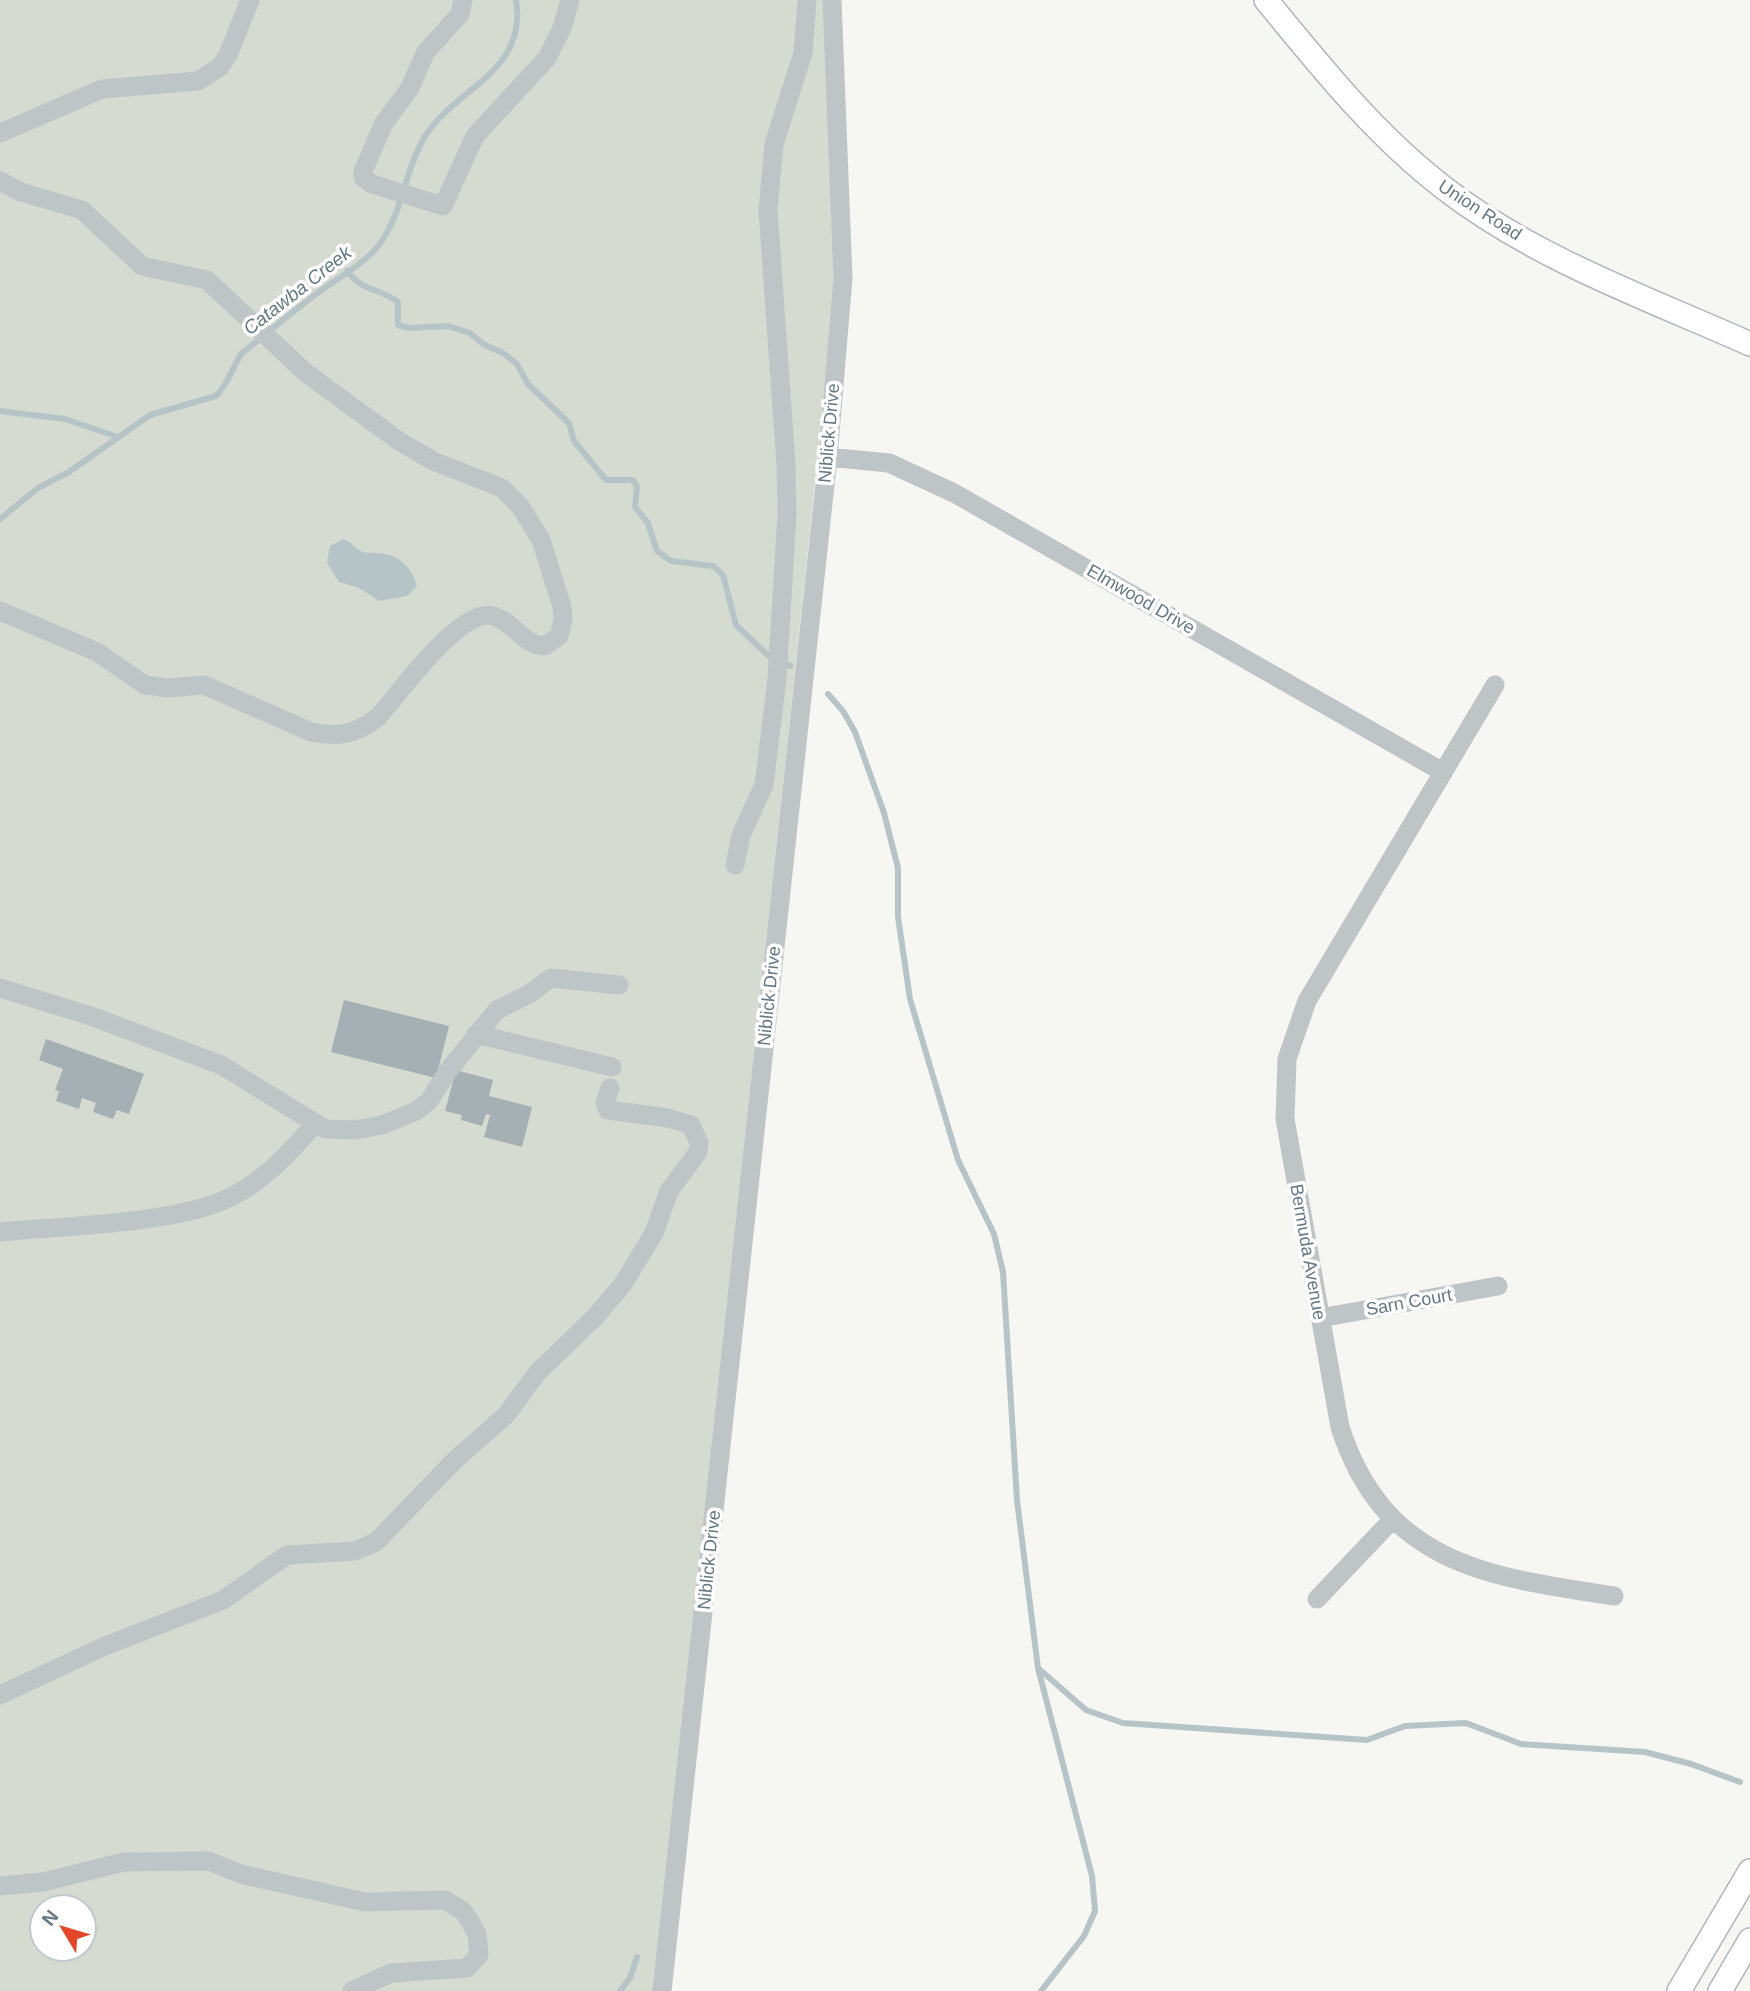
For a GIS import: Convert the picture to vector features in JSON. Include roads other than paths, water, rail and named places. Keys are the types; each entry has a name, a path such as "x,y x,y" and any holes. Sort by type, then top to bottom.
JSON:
{"main road":[{"name":"Union Road","path":"1266,0 1345,97 1384,138 1445,189 1514,234 1566,261 1750,344"},
{"path":"1679,1991 1750,1871"},
{"path":"1720,1991 1750,1940"}],"street":[{"path":"0,132 102,89 198,81 224,61 250,0"},
{"path":"463,0 460,14 425,53 410,88 384,123 369,152 363,177 372,184 439,206 443,206 448,200 475,136 547,58 562,28 570,0"},
{"path":"735,865 741,835 764,785 778,679 786,465 768,209 774,144 803,53 807,0"},
{"name":"Niblick Drive","path":"662,1991 828,457 843,278 832,0"},
{"path":"0,181 21,192 82,210 142,266 198,275 239,308 306,373 418,454 491,482 510,496 531,521 541,540 564,620 559,636 551,643 537,646 502,620 486,615 477,617 454,631 378,717 356,731 329,736 311,732 204,685 167,688 145,685 97,652 0,611"},
{"name":"Elmwood Drive","path":"828,457 889,463 954,493 1443,772"},
{"name":"Bermuda Avenue","path":"1495,685 1319,977 1298,1022 1287,1059 1285,1119 1331,1387 1346,1445 1362,1478 1392,1520 1421,1542 1461,1563 1546,1586 1614,1596"},
{"path":"0,988 91,1016 221,1065 325,1129 355,1130 382,1125 416,1111 429,1101 476,1034 497,1010 529,994 551,978 619,985"},
{"path":"476,1034 612,1067"},
{"path":"0,1695 104,1646 223,1600 287,1555 365,1549 392,1527 454,1461 507,1414 549,1359 595,1318 623,1284 654,1233 669,1191 698,1152 699,1143 691,1125 608,1110 605,1103 610,1088"},
{"path":"0,1232 133,1219 214,1205 263,1177 315,1124"},
{"name":"Sarn Court","path":"1320,1318 1498,1286"},
{"path":"1317,1599 1392,1520"},
{"path":"0,1885 43,1882 124,1862 209,1861 241,1874 365,1902 445,1900 463,1911 477,1934 479,1955 467,1968 391,1973 352,1991"}],"waterway":[{"name":"Catawba Creek","path":"0,519 38,488 69,472 150,415 216,396 227,382 241,354 373,252 393,220 424,138 437,120 486,77 511,45 517,25 516,0"},
{"path":"347,271 366,287 398,302 398,325 409,328 448,326 470,333 517,364 528,384 569,423 574,441 606,480 633,480 637,487 635,507 648,523 657,551 671,561 713,566 723,575 736,625 771,658 790,666"},
{"path":"0,411 65,419 115,436"},
{"path":"828,694 843,711 855,732 884,813 898,868 898,917 910,999 958,1160 994,1234 1003,1272 1017,1500 1038,1668 1092,1876 1095,1911 1084,1936 1041,1991"},
{"path":"1039,1669 1086,1710 1123,1723 1367,1740 1405,1726 1466,1723 1521,1744 1645,1752 1691,1764 1740,1782"},
{"path":"620,1991 630,1978 637,1957"}]}
